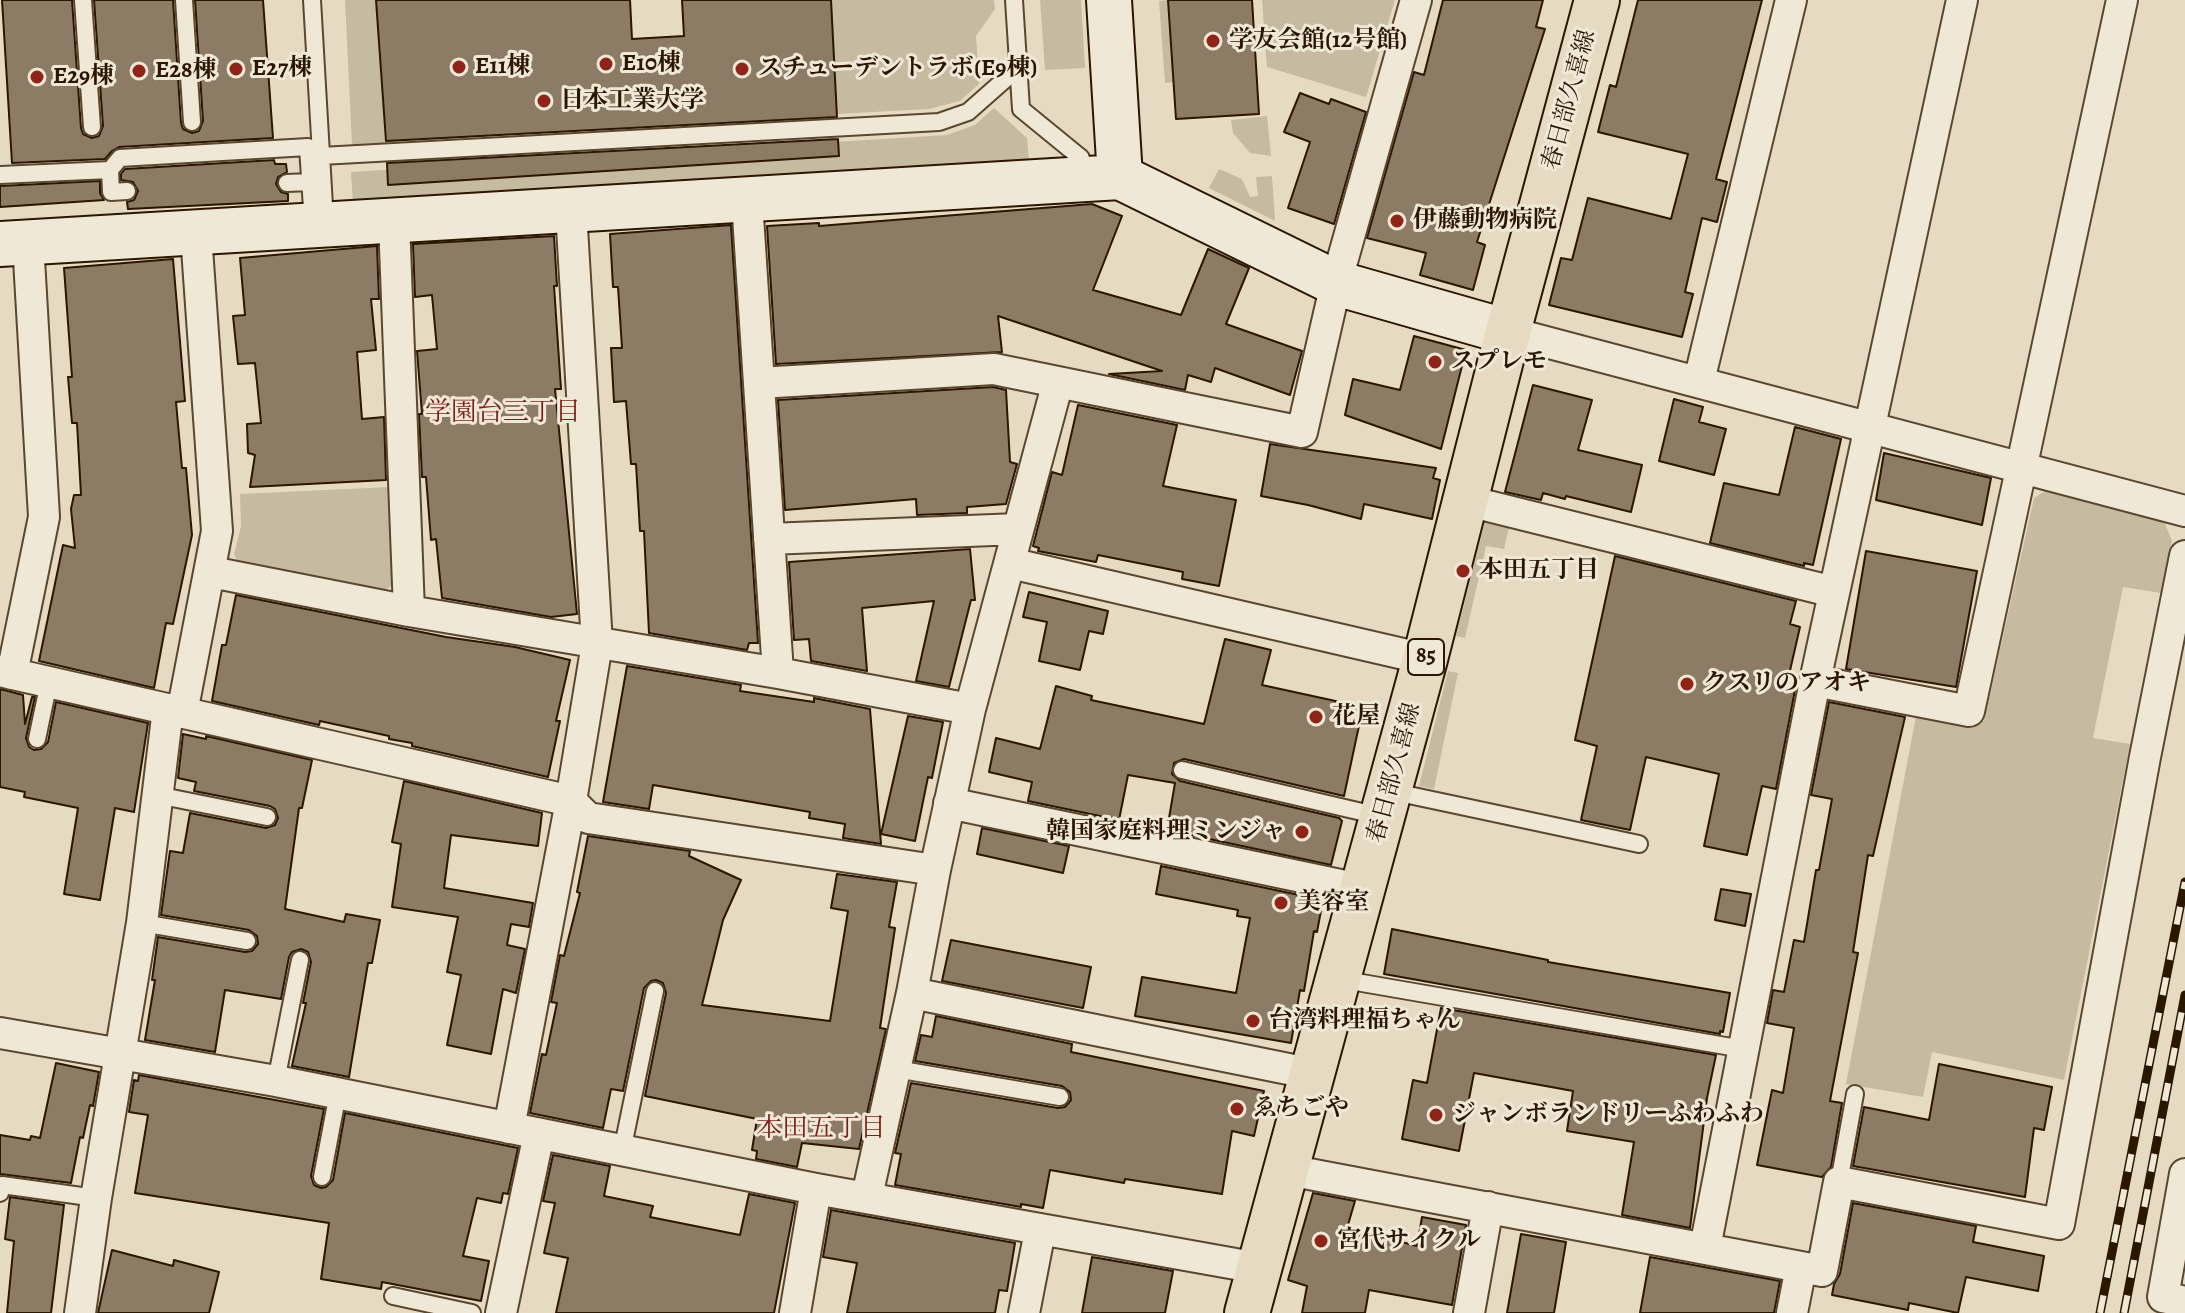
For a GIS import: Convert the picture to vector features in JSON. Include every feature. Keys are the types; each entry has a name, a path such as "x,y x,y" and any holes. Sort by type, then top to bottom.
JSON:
{"main road":[{"name":"春日部久喜線","path":"1247,1313 1364,890 1597,0"}],"street":[{"path":"1102,179 1109,0"},
{"path":"759,383 994,369 1302,432 1336,283 1416,0"},
{"path":"1699,381 1791,0"},
{"path":"1705,1248 1815,681 1962,0"},
{"path":"1815,681 1969,711 2122,0"},
{"path":"935,870 588,818 571,801 6,672 44,517 14,243 1102,179 1336,283 1508,332 2185,511"},
{"path":"747,201 778,673"},
{"path":"501,1313 571,801 597,644 571,211"},
{"path":"394,221 409,611"},
{"path":"80,1313 142,923 157,795 211,572 217,531 196,234"},
{"path":"867,1196 970,709 1058,382"},
{"path":"1464,500 1834,592"},
{"path":"769,539 1018,529"},
{"path":"1288,1170 1822,1271 1839,1182 2059,1224 2185,556"},
{"path":"1010,563 1425,659"},
{"path":"211,572 409,611 778,673 970,709"},
{"path":"949,803 1364,890"},
{"path":"912,993 1313,1074"},
{"path":"0,1033 276,1081 1040,1231 1258,1268"},
{"path":"2185,1174 2163,1297 2185,1302"},
{"path":"795,1313 816,1189"},
{"path":"1469,1313 1488,1207"},
{"path":"1024,1313 1040,1231"},
{"path":"1792,1313 1801,1267"}],"lane":[{"path":"83,0 92,127"},
{"path":"184,0 192,122"},
{"path":"312,0 321,156 319,225"},
{"path":"1014,0 1021,109 1102,179"},
{"path":"321,156 939,122 968,112 1019,67"},
{"path":"127,191 111,192 110,170 120,158 308,147 309,182 319,225"},
{"path":"0,175 110,170"},
{"path":"287,183 309,182"},
{"path":"37,739 49,682"},
{"path":"1182,770 1639,844"},
{"path":"157,795 267,817"},
{"path":"142,923 247,941"},
{"path":"276,1081 300,960"},
{"path":"1339,979 1743,1049"},
{"path":"622,1151 655,991"},
{"path":"896,1069 1060,1097"},
{"path":"322,1177 338,1093"},
{"path":"1839,1182 1855,1094"},
{"path":"0,1193 2,1185 96,1198"},
{"path":"393,1296 472,1313"}],"shaded area":[{"name":"E11棟","path":"345,0 574,0 581,131 352,145"},
{"path":"831,0 994,0 995,9 976,36 979,84 960,101 929,109 837,114"},
{"path":"1040,0 1081,0 1085,68 1045,70"},
{"path":"1168,0 1174,82 1165,83 1159,1"},
{"path":"1262,0 1395,0 1366,97 1267,67"},
{"path":"994,108 1027,138 1029,162 353,203 351,172 947,135 975,125"},
{"path":"1267,116 1271,156 1250,153 1233,133 1231,120"},
{"path":"1219,169 1242,179 1250,197 1258,196 1256,177 1272,176 1275,221 1209,188"},
{"path":"390,487 395,583 384,591 240,566 234,554 241,526 240,494"},
{"path":"2047,490 2163,519 2172,541 2161,593 2123,587 2093,738 2130,744 2064,1080 1932,1052 1923,1097 1846,1084 1917,711 1984,721 2034,498"},
{"path":"1486,518 1510,523 1504,549 1486,546 1465,638 1456,636"},
{"path":"1448,671 1458,673 1434,789 1419,786"}],"building":[{"path":"2,0 72,0 81,128 83,134 92,138 99,136 103,126 94,0 173,0 181,123 183,129 192,133 199,131 203,121 195,0 263,0 273,138 119,147 105,159 12,163"},
{"path":"376,0 630,0 632,39 684,36 682,0 831,0 837,117 386,141"},
{"name":"学友会館(12号館)","path":"1168,0 1252,0 1259,114 1176,119"},
{"path":"1443,0 1543,0 1536,27 1545,29 1477,242 1485,245 1473,290 1420,275 1426,253 1367,238 1414,72 1424,75"},
{"path":"1638,0 1762,0 1716,179 1727,182 1717,222 1702,218 1685,292 1693,294 1682,337 1549,305 1561,258 1572,260 1588,198 1671,219 1688,154 1598,132 1610,85 1616,87"},
{"path":"1300,93 1329,104 1331,99 1366,112 1334,224 1288,208 1310,142 1284,132"},
{"path":"838,139 839,156 388,185 387,163"},
{"path":"274,160 275,164 286,164 287,172 278,177 276,184 281,192 288,194 288,201 128,209 127,202 134,200 138,191 133,182 121,180 125,169"},
{"path":"100,181 100,193 104,200 0,207 0,186"},
{"path":"1092,204 1122,216 1093,290 1181,315 1208,249 1249,268 1226,324 1302,351 1290,395 1215,368 1211,382 1188,375 1185,390 1109,374 1162,371 998,316 1002,352 776,364 767,226 819,223 819,226"},
{"path":"731,225 758,643 749,643 747,650 649,633 644,531 640,531 636,464 631,464 626,401 614,402 611,348 622,348 618,287 613,287 610,234"},
{"path":"554,236 561,389 555,389 577,614 551,617 442,598 436,539 431,540 426,477 422,477 419,414 422,414 417,351 437,349 432,295 415,297 413,244"},
{"path":"377,246 379,299 371,299 376,350 357,352 362,419 384,417 386,480 250,487 255,455 248,453 247,424 261,423 255,363 238,364 233,316 245,315 240,258"},
{"path":"173,259 185,401 176,402 192,535 173,624 166,623 154,688 39,661 63,545 75,548 71,509 74,495 81,495 77,423 72,423 68,377 72,377 64,268"},
{"path":"1414,336 1466,350 1441,449 1345,415 1353,379 1400,390"},
{"path":"1533,385 1592,400 1578,450 1642,465 1631,512 1566,496 1565,499 1543,493 1541,500 1505,492"},
{"path":"993,387 1006,390 1010,462 1017,464 1006,504 967,507 967,513 917,515 916,499 785,510 778,400"},
{"path":"1674,399 1703,407 1699,422 1726,429 1714,475 1659,461"},
{"path":"1078,405 1177,425 1163,486 1236,500 1219,586 1182,579 1183,572 1098,555 1096,562 1038,551 1039,548 1033,546 1052,472 1062,475"},
{"path":"1795,427 1841,439 1813,565 1804,563 1804,566 1710,543 1724,483 1779,495"},
{"path":"1270,444 1436,468 1433,478 1440,480 1432,519 1364,504 1361,519 1261,496"},
{"path":"1884,453 1991,478 1982,525 1876,500"},
{"path":"970,549 975,600 971,600 949,687 916,681 934,601 862,608 867,671 811,661 809,639 794,640 789,562"},
{"path":"1866,551 1977,571 1956,687 1846,669"},
{"name":"クスリのアオキ","path":"1615,556 1796,601 1790,624 1800,627 1786,688 1795,690 1776,789 1762,786 1747,855 1704,846 1719,774 1646,757 1630,830 1581,820 1597,746 1575,740"},
{"path":"1029,592 1108,611 1103,634 1089,631 1080,670 1039,661 1047,622 1023,617"},
{"path":"236,595 570,660 556,721 560,721 548,777 412,746 412,743 389,739 389,736 320,721 319,725 212,701 222,645 226,645"},
{"path":"1225,639 1271,650 1262,685 1363,707 1344,796 1184,759 1174,763 1172,774 1180,781 1339,818 1342,821 1331,865 1167,830 1175,783 1128,775 1119,820 1028,801 1032,782 989,772 996,738 1040,749 1056,686 1092,696 1091,700 1204,724"},
{"path":"627,666 741,685 740,691 814,702 814,698 870,709 881,844 843,838 845,824 809,818 810,812 653,785 649,809 603,802"},
{"path":"0,689 23,695 25,724 32,697 35,697 26,738 29,747 34,750 41,749 48,742 56,702 148,723 134,812 115,808 100,900 64,894 78,808 24,797 25,792 0,787"},
{"path":"1829,702 1905,717 1873,856 1868,855 1853,952 1858,953 1830,1101 1842,1103 1831,1167 1822,1177 1757,1165 1772,1090 1783,1093 1794,1028 1767,1023 1773,990 1784,992 1794,940 1804,942 1832,799 1811,795"},
{"path":"908,716 943,722 915,841 881,834"},
{"path":"183,734 206,739 206,736 312,760 302,808 299,808 285,909 344,922 346,914 380,920 372,963 368,963 349,1077 292,1066 306,1003 303,1003 311,962 308,952 301,949 292,952 289,957 281,999 225,990 215,1052 145,1040 155,980 152,980 158,937 245,952 252,951 258,944 257,936 249,930 161,915 170,851 183,853 190,813 266,828 275,825 278,818 275,809 270,806 194,791 196,782 178,778"},
{"path":"404,781 542,813 538,846 451,835 444,888 533,903 529,927 511,924 507,945 525,949 516,993 503,989 491,1054 447,1045 461,975 447,972 458,917 392,907 401,844 392,842"},
{"path":"982,828 1069,846 1063,873 977,854"},
{"path":"588,836 690,851 689,856 741,880 723,920 702,1005 830,1021 848,911 831,908 837,874 897,882 889,927 895,928 880,1028 886,1029 859,1149 802,1143 797,1167 756,1159 757,1151 752,1150 757,1119 645,1096 666,993 663,983 656,980 644,988 623,1091 611,1089 603,1128 530,1113 542,1054 546,1055 557,1003 551,1002 560,955 564,956 580,893 577,892"},
{"path":"1161,866 1323,900 1317,932 1314,931 1304,991 1300,990 1291,1043 1135,1016 1142,977 1236,993 1250,918 1237,916 1238,910 1156,894"},
{"path":"1721,889 1751,894 1745,926 1715,920"},
{"path":"1392,929 1548,962 1730,993 1723,1032 1720,1031 1720,1034 1384,974"},
{"path":"951,940 1091,967 1083,1008 942,981"},
{"path":"1441,1008 1716,1055 1707,1098 1690,1228 1622,1215 1634,1142 1567,1131 1573,1091 1474,1073 1459,1151 1402,1139 1413,1080 1427,1083"},
{"path":"936,1016 1072,1044 1071,1052 1264,1091 1254,1136 1232,1131 1222,1194 1125,1179 1124,1183 1050,1170 1043,1208 895,1185 901,1154 895,1153 911,1083 1058,1108 1065,1107 1071,1100 1070,1092 1062,1086 915,1061 921,1035 932,1037"},
{"path":"56,1063 99,1072 93,1106 90,1105 83,1138 80,1137 71,1183 0,1174 0,1135 30,1140 31,1136 40,1138"},
{"path":"1939,1064 2052,1087 2044,1130 2034,1128 2025,1197 1853,1166 1864,1107 1929,1120"},
{"path":"139,1075 324,1109 311,1176 314,1185 321,1188 333,1180 345,1113 518,1148 508,1194 503,1193 501,1203 477,1198 463,1256 489,1261 481,1301 382,1282 381,1289 321,1279 329,1223 135,1193 148,1115 129,1112 134,1080 138,1081"},
{"path":"553,1155 610,1166 604,1196 653,1206 650,1217 740,1235 749,1194 795,1203 774,1313 556,1313 568,1258 544,1253 555,1203 543,1201"},
{"path":"1313,1193 1355,1201 1347,1228 1417,1246 1422,1217 1466,1225 1452,1305 1369,1290 1365,1313 1302,1313 1307,1286 1288,1280"},
{"path":"10,1197 64,1205 51,1313 7,1313 14,1241 5,1239"},
{"path":"1853,1203 1976,1226 1973,1242 2044,1256 2038,1291 1966,1277 1958,1313 1909,1303 1908,1310 1832,1295 1840,1274"},
{"path":"831,1210 1015,1243 1007,1291 999,1290 995,1313 847,1313 857,1263 823,1257"},
{"path":"1521,1234 1566,1242 1554,1313 1507,1313"},
{"path":"112,1250 173,1266 174,1260 219,1272 209,1313 98,1313"},
{"path":"1092,1257 1173,1271 1165,1313 1082,1313"},
{"path":"1650,1257 1780,1281 1774,1313 1640,1313"}],"railway":[{"path":"2100,1313 2185,882"},
{"path":"2124,1313 2185,995"}],"place":[{"name":"学友会館(12号館)","path":"1213,41"},
{"name":"E10棟","path":"606,64"},
{"name":"E11棟","path":"459,67"},
{"name":"E27棟","path":"236,69"},
{"name":"スチューデントラボ(E9棟)","path":"742,69"},
{"name":"E28棟","path":"139,71"},
{"name":"E29棟","path":"37,77"},
{"name":"日本工業大学","path":"544,101"},
{"name":"伊藤動物病院","path":"1397,221"},
{"name":"スプレモ","path":"1435,362"},
{"name":"本田五丁目","path":"1463,571"},
{"name":"クスリのアオキ","path":"1687,684"},
{"name":"花屋","path":"1316,717"},
{"name":"韓国家庭料理ミンジャ","path":"1302,832"},
{"name":"美容室","path":"1281,903"},
{"name":"台湾料理福ちゃん","path":"1253,1021"},
{"name":"ゑちごや","path":"1237,1109"},
{"name":"ジャンボランドリーふわふわ","path":"1436,1115"},
{"name":"宮代サイクル","path":"1321,1241"}],"district":[{"name":"学園台三丁目","path":"503,414"},
{"name":"本田五丁目","path":"821,1130"}]}
